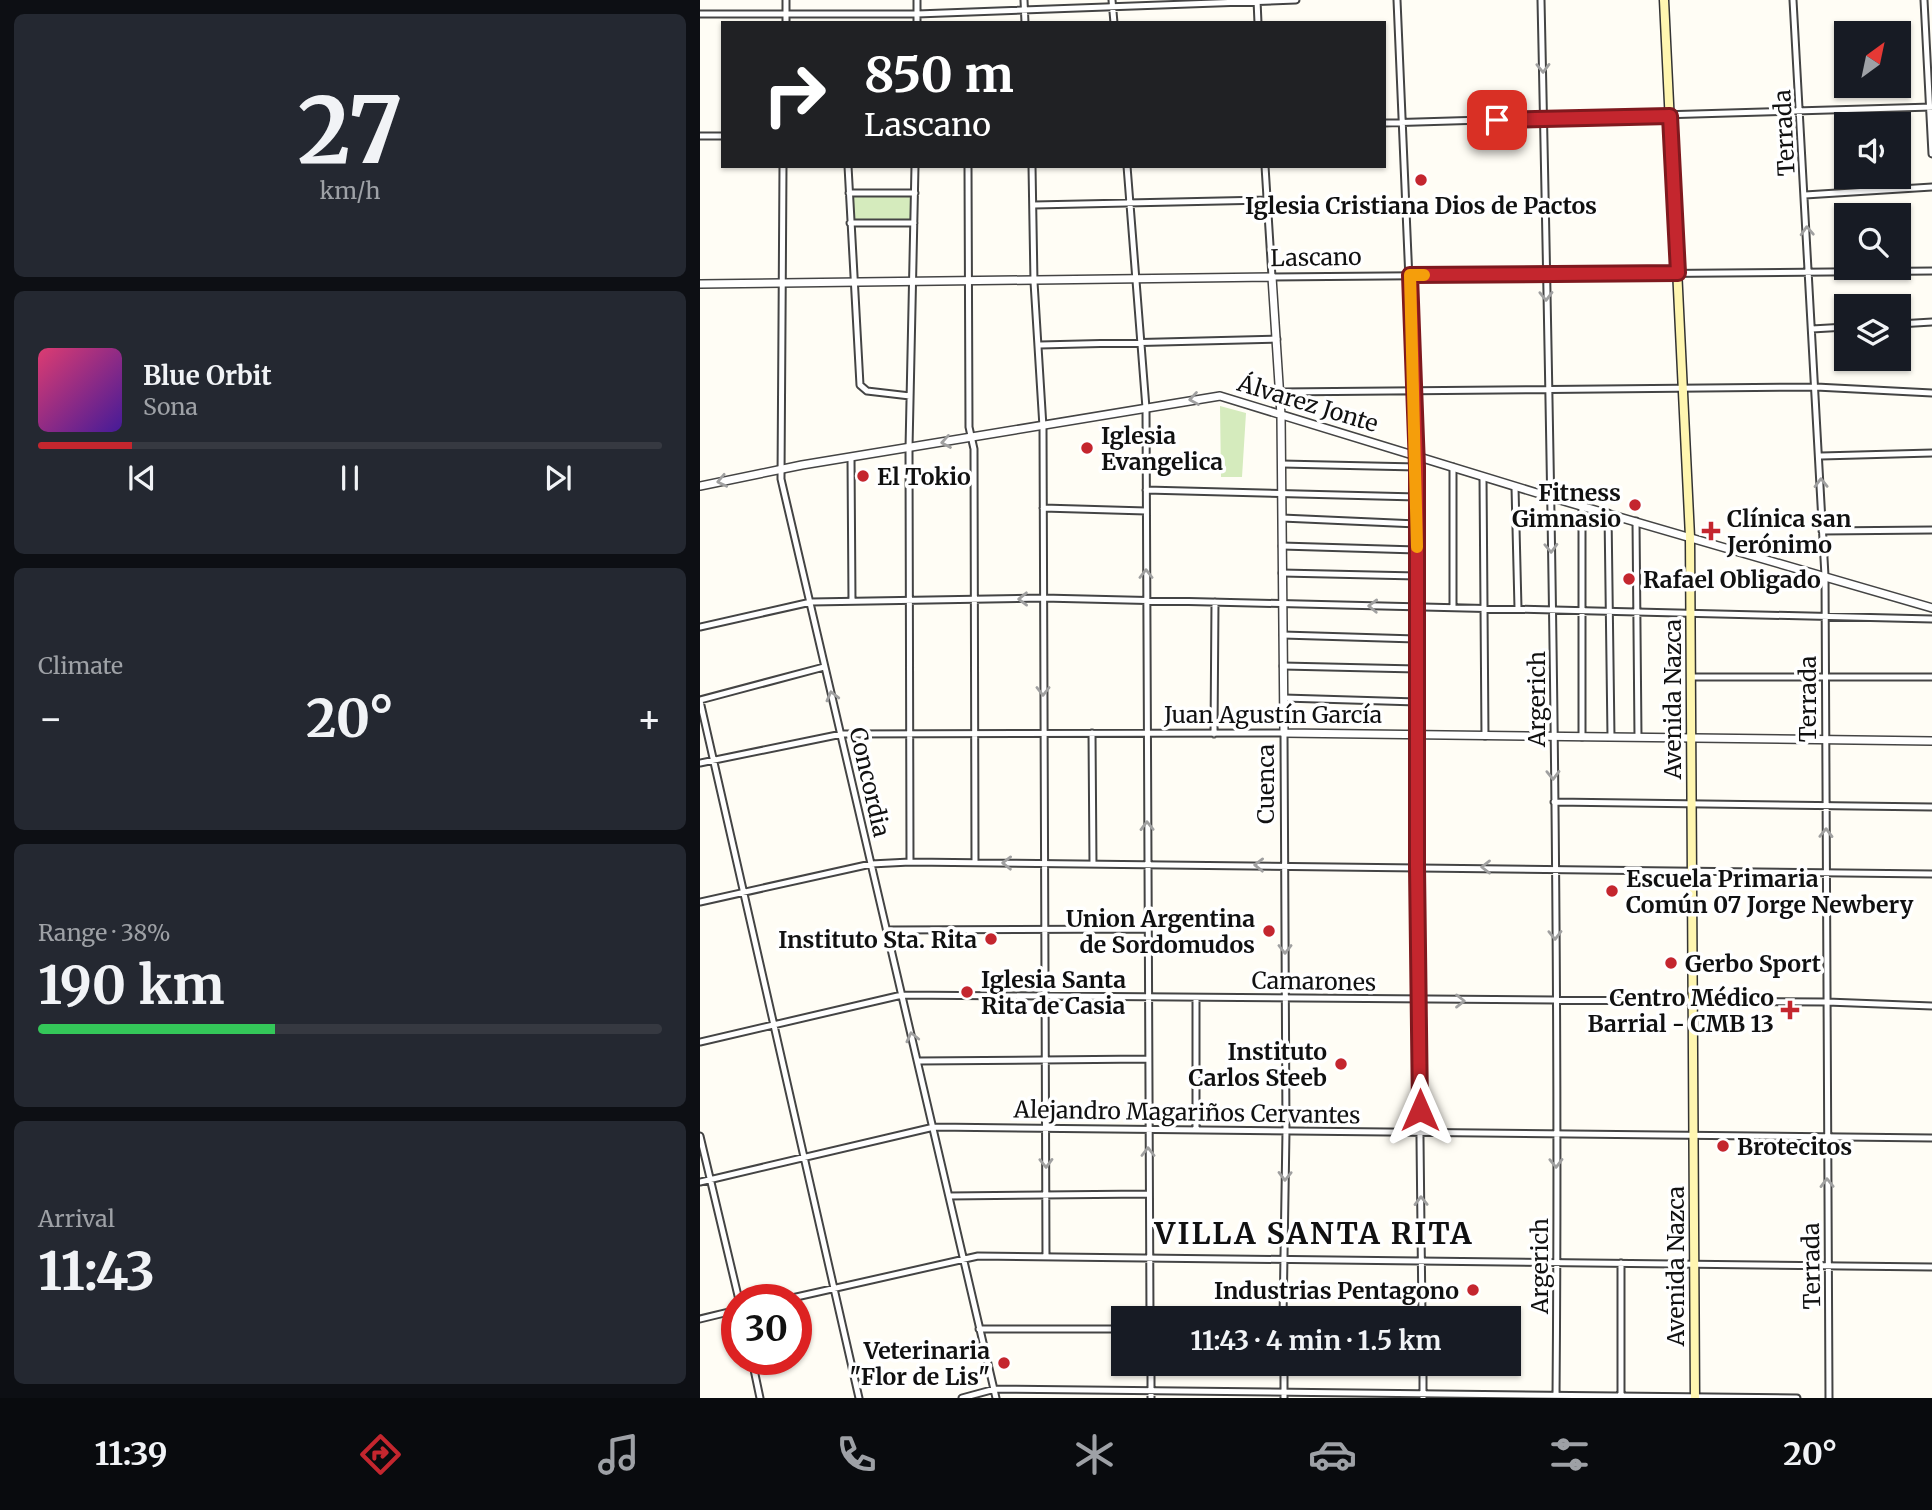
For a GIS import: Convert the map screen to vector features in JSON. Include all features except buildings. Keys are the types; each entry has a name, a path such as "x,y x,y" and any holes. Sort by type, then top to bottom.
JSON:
{"main road":[{"name":"Avenida Nazca","path":"1664,0 1685,389 1690,537 1695,1397"}],"street":[{"path":"786,0 786,19"},
{"path":"917,0 917,21"},
{"path":"1024,0 1025,21"},
{"path":"700,14 786,19 1113,4 1296,0"},
{"path":"1396,0 1417,467 1417,867 1422,1306"},
{"name":"Argerich","path":"1541,0 1553,611 1558,1264 1556,1396"},
{"name":"Terrada","path":"1793,0 1821,456 1825,576 1829,1398"},
{"path":"1924,0 1932,154"},
{"path":"1257,1 1258,21"},
{"path":"1386,123 1931,106"},
{"path":"700,136 721,136"},
{"name":"Concordia","path":"783,168 781,479 996,1398"},
{"path":"848,168 860,385 867,391 910,396"},
{"path":"910,862 909,448 915,168"},
{"path":"968,168 967,281 976,600 975,862"},
{"path":"1032,168 1034,282 1043,427 1046,1256"},
{"path":"1126,168 1146,408 1150,1306"},
{"name":"Cuenca","path":"1265,168 1280,392 1282,464 1286,998 1283,1306"},
{"path":"1805,195 1932,187"},
{"path":"849,193 915,193"},
{"path":"1034,205 1267,200"},
{"path":"850,223 914,223"},
{"name":"Lascano","path":"700,284 1932,271"},
{"path":"1911,323 1932,322"},
{"path":"1812,329 1834,328"},
{"path":"1040,345 1277,340"},
{"path":"1280,392 1816,387 1932,393"},
{"name":"Álvarez Jonte","path":"700,486 783,468 1220,396 1550,497 1932,608"},
{"path":"1821,456 1932,453"},
{"path":"851,457 852,601"},
{"path":"1282,464 1417,467"},
{"path":"1453,467 1453,606"},
{"path":"1483,477 1485,737"},
{"path":"1515,486 1518,608"},
{"path":"1146,490 1417,497"},
{"path":"1582,506 1583,737"},
{"path":"1043,508 1146,512"},
{"path":"1608,513 1611,737"},
{"path":"1282,518 1417,524"},
{"path":"1636,521 1637,737"},
{"path":"1822,530 1932,530"},
{"path":"1282,546 1417,550"},
{"path":"1282,573 1417,576"},
{"path":"700,627 811,602 1043,598 1932,619"},
{"path":"1214,734 1215,602"},
{"path":"1283,635 1416,639"},
{"path":"1283,666 1417,669"},
{"path":"824,667 700,700 859,1398"},
{"path":"1692,677 1932,677"},
{"path":"1284,698 1417,702"},
{"name":"Juan Agustín García","path":"700,763 842,734 911,732 1284,733 1932,741"},
{"path":"1092,733 1093,864"},
{"path":"1554,802 1932,807"},
{"path":"700,902 871,864 910,862 1555,867 1932,874"},
{"path":"888,930 1147,929"},
{"name":"Camarones","path":"700,1042 902,995 1826,1002 1932,1006"},
{"path":"1196,998 1196,1128"},
{"path":"918,1061 1147,1059"},
{"name":"Alejandro Magariños Cervantes","path":"700,1181 934,1127 1932,1138"},
{"path":"700,1136 735,1284"},
{"path":"949,1195 1148,1194"},
{"path":"812,1294 962,1258 1046,1256 1149,1260 1932,1267"},
{"path":"1621,1263 1621,1395"},
{"path":"700,1319 721,1314"},
{"path":"979,1329 1111,1329"},
{"path":"755,1375 760,1398"},
{"path":"1151,1376 1151,1395"},
{"path":"1284,1376 1284,1395"},
{"path":"1423,1376 1423,1397"},
{"path":"962,1398 995,1390 1151,1395 1621,1395 1797,1398"}],"green space":[{"path":"849,193 915,193 914,223 850,223"},
{"path":"1220,406 1246,413 1242,477 1221,477"}],"slow traffic":[{"path":"1417,547 1410,275 1424,275"}],"place":[{"name":"Iglesia Cristiana Dios de Pactos","path":"1421,180"},
{"name":"Iglesia Evangelica","path":"1087,448"},
{"name":"El Tokio","path":"863,476"},
{"name":"Fitness Gimnasio","path":"1635,505"},
{"name":"Clínica san Jerónimo","path":"1711,531"},
{"name":"Rafael Obligado","path":"1629,579"},
{"name":"Escuela Primaria Común 07 Jorge Newbery","path":"1612,891"},
{"name":"Union Argentina de Sordomudos","path":"1269,931"},
{"name":"Instituto Sta. Rita","path":"991,939"},
{"name":"Gerbo Sport","path":"1671,963"},
{"name":"Iglesia Santa Rita de Casia","path":"967,992"},
{"name":"Centro Médico Barrial - CMB 13","path":"1790,1010"},
{"name":"Instituto Carlos Steeb","path":"1341,1064"},
{"name":"Brotecitos","path":"1723,1146"},
{"name":"Industrias Pentagono","path":"1473,1290"},
{"name":"Veterinaria \"Flor de Lis\"","path":"1004,1363"}],"district":[{"name":"VILLA SANTA RITA","path":"1314,1233"}],"route":[{"path":"1420,1110 1417,467 1410,275 1678,273 1670,116 1497,120"}]}
